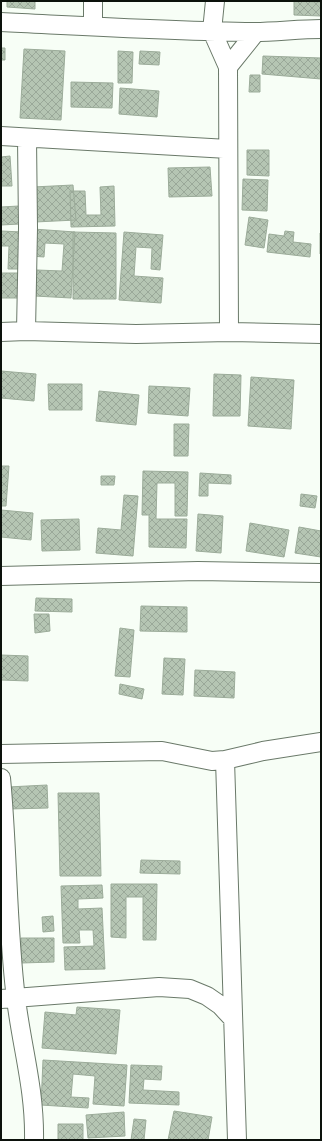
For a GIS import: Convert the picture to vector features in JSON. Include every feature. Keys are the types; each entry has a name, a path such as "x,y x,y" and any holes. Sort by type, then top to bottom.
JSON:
{"street":[{"path":"93,1 93,26"},
{"path":"215,1 212,31 228,67 229,332"},
{"path":"1,22 212,31 256,32 288,29 321,30"},
{"path":"228,67 256,32"},
{"path":"1,136 228,149"},
{"path":"26,138 28,228 26,331"},
{"path":"1,332 26,331 136,334 229,332 321,334"},
{"path":"1,576 198,571 321,573"},
{"path":"1,754 162,751 197,759 225,760 263,751 321,742"},
{"path":"225,760 238,1140"},
{"path":"1,778 9,999 30,1071 35,1113 34,1140"},
{"path":"9,999 159,987 190,989 207,996 220,1004 233,1019"}],"building":[{"path":"7,1 35,1 35,9 7,7"},
{"path":"294,1 321,2 321,16 294,15"},
{"path":"1,48 5,48 5,60 1,60"},
{"path":"24,49 65,51 61,120 20,118"},
{"path":"118,51 133,52 132,83 118,83"},
{"path":"140,51 160,52 159,65 139,64"},
{"path":"263,56 321,58 321,79 262,74"},
{"path":"250,75 260,75 260,92 249,92"},
{"path":"71,82 113,83 112,108 71,107"},
{"path":"120,88 159,91 157,117 119,114"},
{"path":"247,150 269,150 269,176 247,175"},
{"path":"10,156 12,186 1,186 1,157"},
{"path":"210,167 212,196 169,197 168,168"},
{"path":"243,179 268,180 267,211 242,210"},
{"path":"73,185 76,220 35,222 33,187"},
{"path":"114,186 115,226 71,227 70,191 85,191 86,215 101,215 100,187"},
{"path":"19,206 20,224 1,225 1,207"},
{"path":"249,217 268,220 264,248 245,245"},
{"path":"33,229 75,232 71,298 35,296 37,270 62,271 64,244 45,243 44,257 31,256"},
{"path":"1,231 22,232 20,269 8,269 9,246 1,246"},
{"path":"285,231 294,232 293,242 311,244 310,257 267,252 269,234 284,236"},
{"path":"73,232 116,233 116,299 73,299"},
{"path":"124,232 163,235 160,270 151,269 152,248 136,247 134,276 163,278 161,303 119,300"},
{"path":"321,233 321,254 320,254"},
{"path":"1,273 22,273 23,298 1,298"},
{"path":"1,371 36,374 34,401 1,398"},
{"path":"214,374 241,375 240,416 213,416"},
{"path":"251,377 294,380 291,429 248,426"},
{"path":"48,384 82,384 82,410 49,410"},
{"path":"149,386 190,388 188,416 148,413"},
{"path":"99,391 139,395 136,425 96,421"},
{"path":"174,424 189,424 188,456 174,456"},
{"path":"1,466 9,466 6,506 1,506"},
{"path":"143,471 188,472 187,516 175,516 175,483 157,483 156,519 187,519 186,548 149,547 149,515 142,515"},
{"path":"200,473 231,475 231,484 208,483 208,496 199,496"},
{"path":"101,476 115,476 114,485 101,485"},
{"path":"301,494 317,496 315,508 300,506"},
{"path":"124,495 138,496 133,556 96,553 98,528 121,530"},
{"path":"1,510 33,513 31,540 1,537"},
{"path":"198,514 223,516 221,553 196,551"},
{"path":"79,519 80,550 42,551 41,520"},
{"path":"250,523 289,530 284,557 246,551"},
{"path":"299,527 321,531 321,557 295,553"},
{"path":"36,598 72,599 72,612 35,611"},
{"path":"141,606 187,607 187,632 140,631"},
{"path":"34,614 49,614 50,631 35,633"},
{"path":"120,628 134,630 130,677 115,676"},
{"path":"1,655 28,656 28,681 1,680"},
{"path":"164,658 185,659 183,695 162,694"},
{"path":"195,670 235,672 234,698 194,696"},
{"path":"120,684 144,689 142,699 119,694"},
{"path":"47,785 48,808 9,809 8,787"},
{"path":"58,793 99,793 101,876 60,876"},
{"path":"141,860 180,861 180,874 140,873"},
{"path":"111,884 157,884 156,940 143,940 143,897 126,897 126,938 111,937"},
{"path":"102,885 103,898 78,899 78,909 102,908 105,969 65,970 64,947 94,946 93,930 79,930 80,943 63,943 61,886"},
{"path":"53,916 54,931 43,932 42,917"},
{"path":"21,938 54,938 54,962 21,963"},
{"path":"77,1007 120,1010 116,1054 42,1048 45,1012 76,1015"},
{"path":"43,1060 127,1065 124,1106 93,1104 95,1076 73,1074 71,1097 89,1098 88,1108 41,1105"},
{"path":"131,1065 162,1066 161,1080 144,1079 143,1090 179,1092 179,1105 129,1103"},
{"path":"174,1111 212,1117 208,1140 168,1140"},
{"path":"124,1112 125,1136 88,1138 86,1115"},
{"path":"134,1119 146,1120 144,1140 131,1140"},
{"path":"58,1124 83,1124 83,1140 58,1140"}]}
